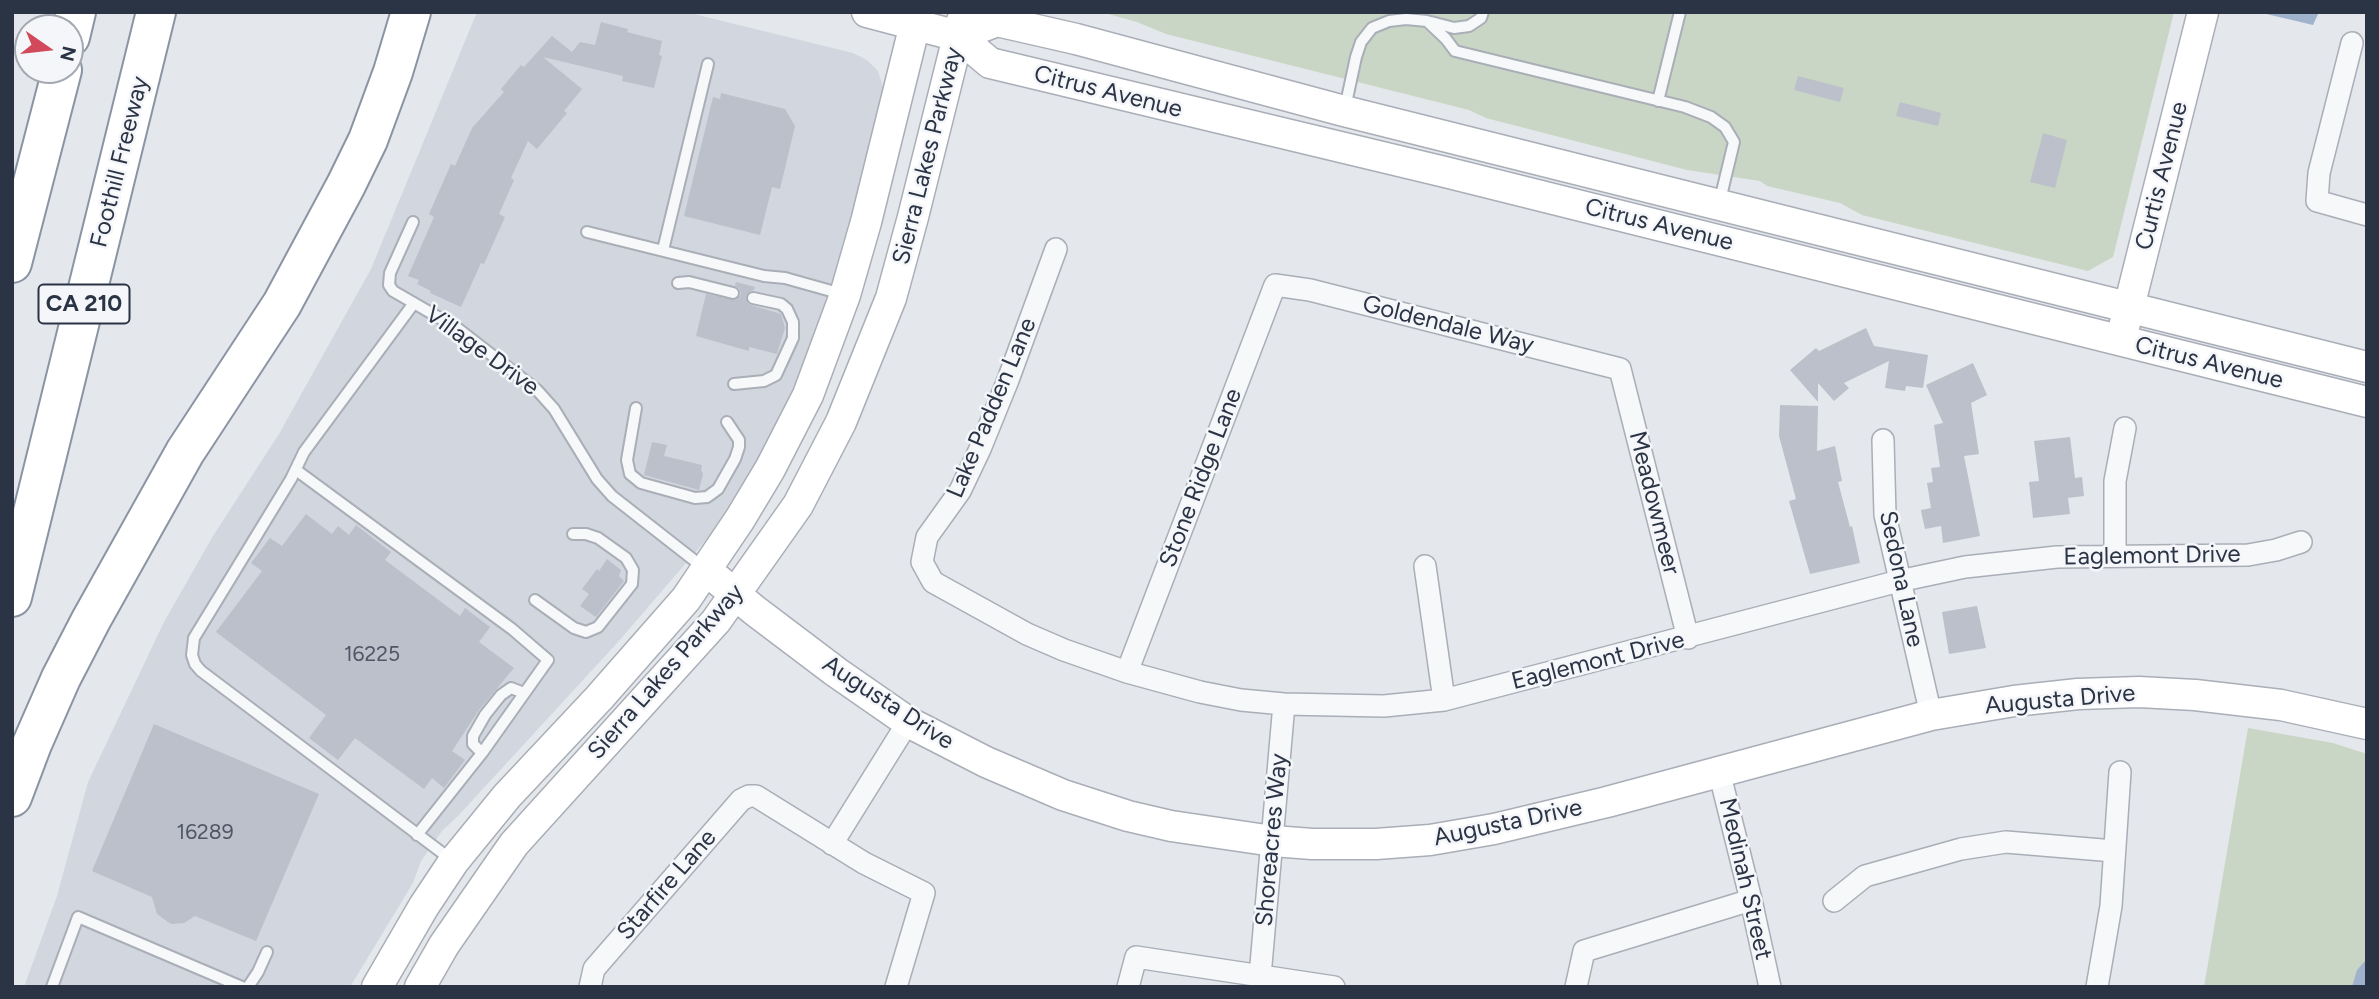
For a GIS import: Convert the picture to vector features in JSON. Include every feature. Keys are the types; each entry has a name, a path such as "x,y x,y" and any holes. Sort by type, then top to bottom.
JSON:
{"highway":[{"name":"Foothill Freeway","path":"12,597 156,12"},
{"path":"12,797 61,678 103,598 185,452 282,304 346,186 368,140 411,12"},
{"name":"CA 210","path":"12,263 58,84"}],"street":[{"name":"Citrus Avenue","path":"867,12 961,24 997,21 1076,39 1344,111 2367,367"},
{"name":"Curtis Avenue","path":"2121,340 2203,12"},
{"name":"Sierra Lakes Parkway","path":"377,987 454,862 507,796 599,698 686,599 746,511 812,386 845,295 917,18"},
{"name":"Citrus Avenue","path":"961,24 989,63 1449,173 2367,402"},
{"name":"Sierra Lakes Parkway","path":"421,987 444,945 514,844 709,630 797,505 841,422 891,298 914,217 961,24"},
{"path":"2352,43 2319,173 2317,201 2367,215"},
{"name":"Lake Padden Lane","path":"922,562 927,537 960,491 980,449 1056,249"},
{"name":"Goldendale Way","path":"1275,285 1310,290 1620,369"},
{"name":"Stone Ridge Lane","path":"1127,672 1275,285"},
{"name":"Meadowmeer","path":"1620,369 1688,638"},
{"path":"2115,556 2115,481 2125,428"},
{"name":"Sedona Lane","path":"1883,440 1885,515 1931,715"},
{"name":"Eaglemont Drive","path":"922,562 933,582 1027,634 1127,672 1241,700 1284,704 1384,706 1444,700 1899,581 1965,567 2028,559 2115,556 2222,557 2267,552 2301,542"},
{"path":"1425,566 1444,700"},
{"name":"Augusta Drive","path":"706,570 826,664 908,722 986,762 1063,795 1128,816 1171,826 1273,841 1376,844 1430,840 1494,829 1606,802 1931,715 2014,701 2078,694 2139,692 2237,698 2367,723"},
{"name":"Shoreacres Way","path":"1261,976 1284,704"},
{"path":"896,987 924,893 832,844 908,722"},
{"name":"Medinah Street","path":"1719,771 1770,987"},
{"path":"2097,987 2111,906 2120,772"},
{"name":"Starfire Lane","path":"590,987 594,969 741,800 756,796 832,844"},
{"path":"1834,901 1866,876 1961,849 2006,842 2113,851"},
{"path":"1576,987 1584,951 1751,900"},
{"path":"1128,987 1136,957 1334,987"}],"lane":[{"path":"1344,111 1360,46 1371,28 1389,20 1406,19 1427,21 1454,29 1469,26 1481,18 1483,12"},
{"path":"1658,101 1680,12"},
{"path":"1427,21 1446,38 1455,51 1685,107 1711,117 1726,127 1734,142 1719,205"},
{"path":"663,250 708,64"},
{"name":"Village Drive","path":"413,222 390,273 389,285 393,290 457,328 546,398 597,479 612,496 706,570"},
{"path":"587,232 764,276 785,278 845,295"},
{"path":"678,283 689,282 733,293"},
{"path":"734,384 764,381 776,375 793,338 793,322 787,309 781,304 753,298"},
{"path":"414,303 304,452 296,470 194,638 192,655 201,671 454,862"},
{"path":"636,408 626,460 630,474 641,483 695,498 707,496 718,489 738,454 739,440 727,422"},
{"path":"296,470 502,622 548,660 417,835"},
{"path":"535,600 574,628 586,632 598,627 632,584 634,570 626,558 598,538 573,534"},
{"path":"481,753 473,744 474,736 485,715 501,695 512,688 524,692"},
{"path":"52,987 79,917 242,987"},
{"path":"248,987 267,952"}],"shaded area":[{"path":"477,12 686,12 853,53 867,60 878,71 884,101 848,239 820,328 791,397 771,439 723,520 618,642 442,831 421,861 413,883 350,987 24,987 57,896 88,782 164,622 213,536 279,434 371,269"}],"green space":[{"path":"1101,12 2174,12 2113,257 2088,271 1862,215 1840,203 1767,186 1760,181 1687,170 1486,118 1469,110 1166,34"},
{"path":"2248,728 2333,743 2367,754 2367,987 2204,987"}],"water":[{"path":"2258,12 2319,12 2313,25"},
{"path":"2367,962 2367,987 2352,987 2357,970"}],"building":[{"path":"601,22 662,41 659,55 662,56 654,88 622,81 623,76 543,57 582,89 564,111 567,113 537,149 528,141 511,178 514,180 499,214 505,217 461,307 430,293 431,291 417,284 419,280 408,276 434,217 429,214 451,164 455,166 472,128 504,92 501,89 521,65 524,67 552,36 572,52 580,42 595,45"},
{"path":"1798,76 1844,88 1840,102 1794,90"},
{"path":"721,93 785,109 795,126 780,189 772,187 760,235 684,216 713,97 720,99"},
{"path":"1900,102 1941,113 1938,126 1896,116"},
{"path":"2043,133 2067,140 2055,188 2030,182"},
{"path":"736,282 755,287 746,296 748,304 781,314 785,328 777,354 749,347 749,351 696,336 706,294 736,300 741,294 735,286"},
{"path":"1866,328 1874,346 1928,355 1923,388 1906,386 1905,391 1885,388 1889,361 1844,383 1849,388 1834,401 1818,383 1818,402 1790,370 1816,348 1819,351"},
{"path":"1973,363 1987,395 1971,403 1979,454 1964,456 1980,536 1943,543 1941,526 1925,529 1921,510 1931,508 1927,483 1933,482 1931,468 1940,467 1934,425 1943,423 1926,385"},
{"path":"1780,405 1818,406 1817,451 1835,446 1842,481 1838,482 1860,563 1810,574 1789,501 1796,499 1779,436"},
{"path":"2070,437 2075,478 2082,477 2084,496 2068,498 2070,514 2033,518 2029,482 2039,481 2034,441"},
{"path":"652,442 667,445 664,456 702,465 699,490 644,475"},
{"path":"306,514 332,534 338,526 349,535 356,525 391,552 385,560 460,616 465,608 490,627 479,642 514,668 479,710 452,751 465,760 444,788 432,778 424,789 355,738 338,760 309,738 326,715 216,632 262,571 251,563 270,538 282,546"},
{"path":"607,559 621,570 619,576 624,581 596,617 580,606 589,594 582,589"},
{"path":"1977,606 1986,648 1949,654 1942,612"},
{"path":"154,724 319,794 256,941 195,916 184,923 172,924 157,914 152,897 92,871"}]}
